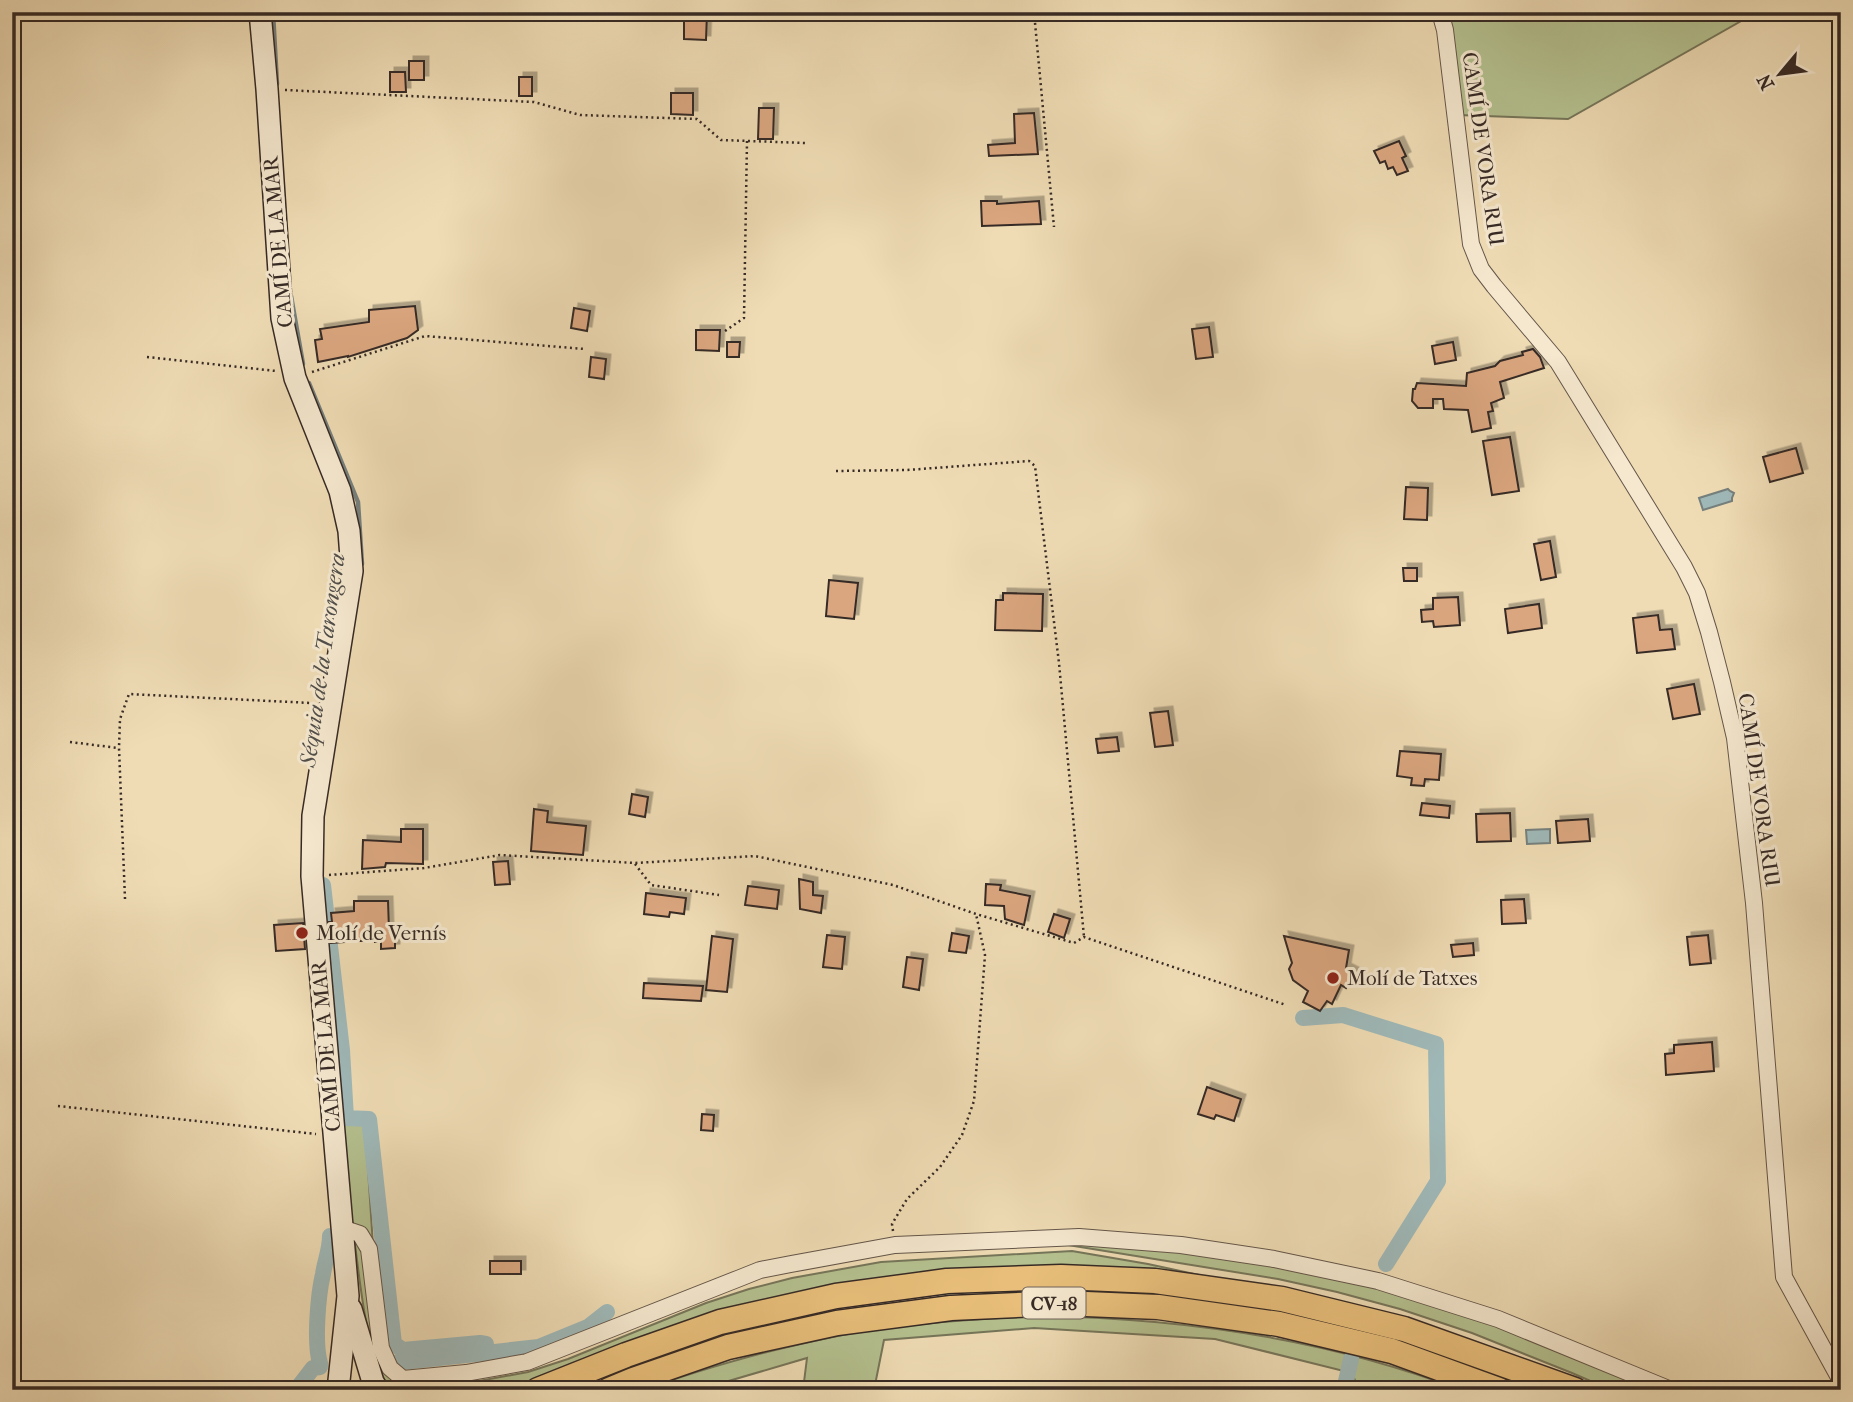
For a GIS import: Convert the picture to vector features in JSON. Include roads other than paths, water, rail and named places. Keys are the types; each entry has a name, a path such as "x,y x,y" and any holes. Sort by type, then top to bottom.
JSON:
{"main road":[{"name":"CV-18","path":"538,1390 720,1322 836,1296 947,1281 1061,1277 1156,1281 1282,1299 1404,1329 1575,1390"},
{"name":"CV-18","path":"609,1390 728,1347 837,1323 951,1308 1062,1303 1158,1307 1279,1324 1392,1351 1499,1390"}],"street":[{"name":"CAMÍ DE LA MAR","path":"260,12 282,318 295,378 340,491 351,548 352,571 313,816 312,876 348,1296 338,1390"},
{"name":"CAMÍ DE VORA RIU","path":"1440,12 1445,30 1471,244 1481,269 1558,362 1684,567 1709,632 1735,738 1741,782 1754,903 1784,1277 1841,1381"},
{"path":"342,1228 360,1234 369,1249 381,1348 390,1368 403,1379 466,1373 527,1362 760,1270 895,1245 1079,1237 1181,1245 1273,1259 1378,1281 1497,1319 1671,1390"},
{"name":"CAMÍ DE LA MAR","path":"348,1296 373,1382 378,1390"}],"water":[{"path":"1728,489 1734,493 1732,501 1703,510 1699,498"},
{"path":"1550,829 1550,843 1527,844 1526,830"}],"waterway":[{"name":"Séquia de la Tarongera","path":"273,12 277,84"},
{"name":"Séquia de la Tarongera","path":"291,296 303,364"},
{"name":"Séquia de la Tarongera","path":"309,383 358,502 362,564"},
{"name":"Séquia de la Tarongera","path":"323,885 342,1050 346,1118 369,1119 394,1344 403,1350 486,1344"},
{"path":"1303,1018 1343,1015 1436,1044 1438,1181 1386,1264"},
{"path":"320,1363 317,1344 318,1306 330,1236"},
{"path":"394,1363 539,1347 588,1327 607,1312"},
{"path":"1344,1390 1351,1359"},
{"path":"296,1390 313,1368 320,1367"}],"place":[{"name":"Molí de Vernís","path":"302,933"},
{"name":"Molí de Tatxes","path":"1333,978"}]}
